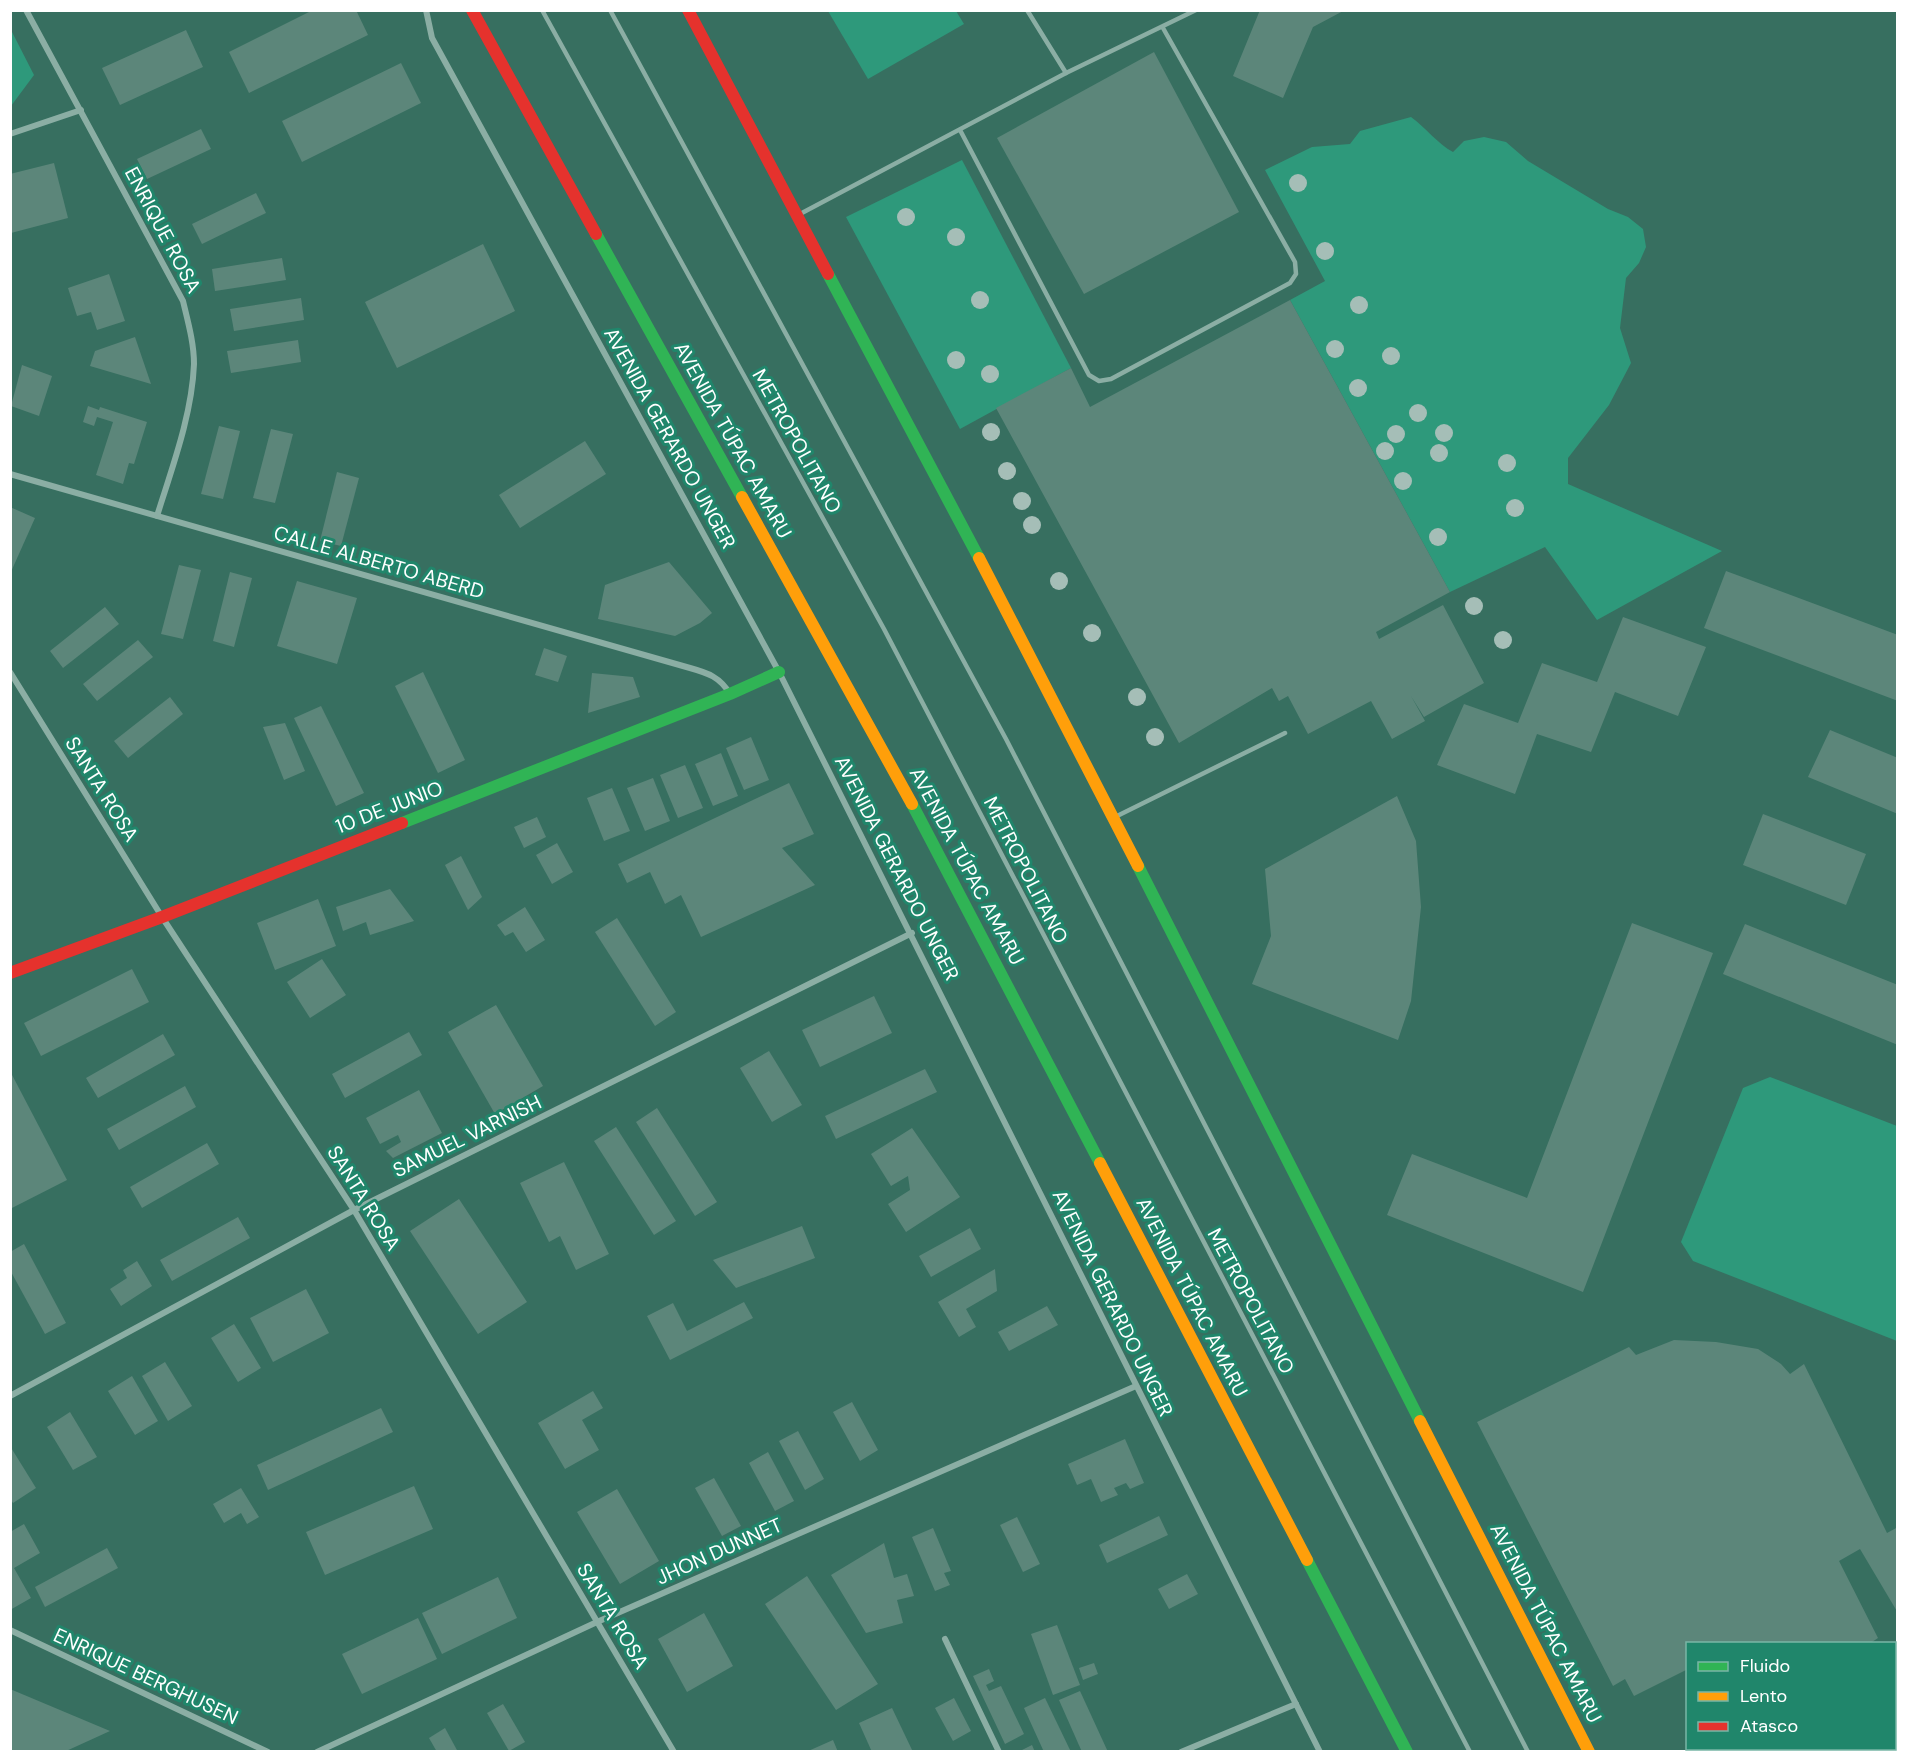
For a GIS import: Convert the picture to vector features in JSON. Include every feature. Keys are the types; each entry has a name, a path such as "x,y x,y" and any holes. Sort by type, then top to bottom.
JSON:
{"main road":[{"name":"AVENIDA TÚPAC AMARU","path":"472,10 931,838 1407,1752"},
{"name":"AVENIDA TÚPAC AMARU","path":"688,10 1011,618 1589,1752"},
{"name":"10 DE JUNIO","path":"10,973 162,917 730,694 779,672"}],"street":[{"name":"ENRIQUE ROSA","path":"26,10 183,301 192,338 194,365 181,436 158,516"},
{"name":"AVENIDA GERARDO UNGER","path":"426,10 432,38 779,672 912,933 1320,1752"},
{"path":"10,134 81,111"},
{"name":"CALLE ALBERTO ABERD","path":"10,474 712,674 723,682 730,694"},
{"name":"SANTA ROSA","path":"10,672 162,917 354,1210 674,1752"},
{"name":"SAMUEL VARNISH","path":"10,1395 354,1210 912,933"},
{"name":"JHON DUNNET","path":"317,1752 597,1622 1136,1386"},
{"name":"ENRIQUE BERGHUSEN","path":"10,1630 268,1752"},
{"path":"945,1639 999,1752"},
{"path":"1181,1752 1296,1704"}],"lane":[{"name":"METROPOLITANO","path":"542,10 884,629 1470,1752"},
{"name":"METROPOLITANO","path":"610,10 1006,739 1528,1752"},
{"path":"1027,10 1066,73"},
{"path":"798,215 1066,73 1163,28 1196,10"},
{"path":"960,130 1089,375 1099,381 1111,379 1290,283 1296,274 1295,262 1163,28"},
{"path":"1113,818 1285,733"}],"green space":[{"path":"828,11 956,11 964,24 868,79"},
{"path":"11,30 34,75 10,106"},
{"path":"1411,117 1453,152 1464,141 1484,137 1506,142 1528,161 1608,209 1628,217 1643,229 1646,247 1639,263 1626,278 1620,328 1631,363 1609,405 1568,458 1568,484 1722,551 1597,620 1545,547 1450,592 1290,300 1325,281 1265,170 1312,147 1350,144 1360,131"},
{"path":"962,160 1071,368 960,429 846,217"},
{"path":"1770,1077 1897,1126 1897,1341 1693,1261 1681,1242 1743,1088"}],"building":[{"path":"313,10 356,10 368,35 249,93 229,52"},
{"path":"1260,10 1345,10 1313,27 1283,98 1233,76"},
{"path":"186,30 203,67 120,105 102,68"},
{"path":"1154,52 1239,212 1084,294 997,138"},
{"path":"401,63 421,103 302,162 282,121"},
{"path":"201,129 211,149 147,179 137,159"},
{"path":"54,163 68,218 11,233 10,174"},
{"path":"256,193 266,213 202,244 192,224"},
{"path":"483,244 515,311 397,368 365,302"},
{"path":"282,258 286,280 215,291 212,269"},
{"path":"109,274 125,321 97,330 91,312 77,316 68,288"},
{"path":"301,298 304,320 234,331 230,309"},
{"path":"1290,300 1450,592 1376,632 1379,639 1443,605 1484,683 1424,717 1411,696 1425,721 1392,739 1371,701 1308,734 1288,696 1279,701 1272,688 1179,743 996,408 1071,368 1090,407"},
{"path":"135,337 151,384 90,366 95,351"},
{"path":"298,340 301,362 231,373 227,351"},
{"path":"22,365 52,376 39,416 11,406"},
{"path":"88,406 99,410 100,407 147,422 134,464 129,463 123,484 96,475 113,422 97,417 94,426 83,422"},
{"path":"219,426 240,431 223,499 201,494"},
{"path":"271,429 293,434 275,503 253,498"},
{"path":"585,441 606,474 520,528 499,495"},
{"path":"337,472 359,478 341,546 320,541"},
{"path":"10,507 35,518 10,574"},
{"path":"669,562 712,613 700,623 675,636 598,619 605,585"},
{"path":"179,565 201,570 183,639 161,634"},
{"path":"1726,571 1898,635 1898,701 1704,628"},
{"path":"230,572 252,578 234,647 213,641"},
{"path":"297,581 357,598 337,664 277,646"},
{"path":"105,607 119,624 63,668 50,651"},
{"path":"1623,617 1706,647 1678,716 1615,692 1591,752 1537,734 1515,794 1437,765 1464,704 1518,723 1542,663 1597,682"},
{"path":"138,640 153,657 97,701 83,684"},
{"path":"544,648 567,656 558,682 535,675"},
{"path":"423,672 465,760 438,773 395,686"},
{"path":"592,673 633,677 640,697 588,713"},
{"path":"170,697 183,714 128,758 114,741"},
{"path":"321,706 364,793 336,806 294,718"},
{"path":"285,723 305,771 284,780 263,727"},
{"path":"1830,730 1898,758 1898,814 1808,777"},
{"path":"751,737 769,780 744,790 726,748"},
{"path":"721,753 738,796 713,806 695,764"},
{"path":"685,765 703,808 678,818 660,775"},
{"path":"653,778 670,821 645,831 627,788"},
{"path":"789,783 814,834 782,848 815,885 701,937 681,895 665,904 650,872 627,883 618,864"},
{"path":"612,788 630,831 604,841 587,798"},
{"path":"1397,796 1416,841 1421,907 1411,1001 1398,1040 1252,984 1271,936 1265,869"},
{"path":"1763,814 1866,854 1846,905 1743,865"},
{"path":"537,817 546,837 524,848 514,827"},
{"path":"557,843 573,872 552,884 536,855"},
{"path":"461,856 482,897 468,910 445,865"},
{"path":"390,889 414,921 370,935 366,922 343,931 336,907"},
{"path":"318,899 336,946 275,970 257,923"},
{"path":"525,907 545,940 526,952 513,932 505,936 497,925"},
{"path":"617,918 676,1012 655,1026 595,932"},
{"path":"1632,923 1713,953 1583,1292 1387,1215 1412,1154 1527,1198"},
{"path":"1745,924 1898,985 1898,1045 1723,974"},
{"path":"322,959 346,995 310,1018 287,982"},
{"path":"132,969 149,1002 41,1056 24,1023"},
{"path":"874,996 892,1033 820,1067 802,1030"},
{"path":"496,1005 543,1086 495,1114 448,1032"},
{"path":"409,1032 422,1055 345,1098 332,1074"},
{"path":"163,1034 175,1055 98,1098 86,1078"},
{"path":"769,1051 802,1105 772,1122 740,1068"},
{"path":"925,1069 937,1092 836,1139 825,1116"},
{"path":"10,1071 67,1180 10,1209"},
{"path":"185,1086 196,1107 119,1150 107,1129"},
{"path":"419,1090 442,1133 393,1158 386,1151 401,1142 398,1135 380,1144 366,1118"},
{"path":"657,1108 717,1202 695,1216 636,1122"},
{"path":"616,1127 676,1221 654,1235 594,1141"},
{"path":"912,1128 960,1197 906,1232 888,1204 910,1190 908,1176 891,1186 871,1154"},
{"path":"207,1143 219,1164 142,1208 130,1187"},
{"path":"564,1162 609,1254 576,1270 560,1236 549,1242 520,1183"},
{"path":"459,1199 527,1302 478,1334 410,1231"},
{"path":"238,1217 250,1238 172,1281 160,1260"},
{"path":"802,1226 815,1258 736,1288 713,1260"},
{"path":"970,1228 981,1249 931,1277 919,1256"},
{"path":"24,1244 66,1323 45,1334 10,1270 10,1252"},
{"path":"137,1261 152,1286 121,1306 110,1289 127,1278 123,1270"},
{"path":"995,1269 997,1291 966,1309 976,1327 959,1337 938,1302"},
{"path":"306,1289 329,1333 273,1362 250,1318"},
{"path":"744,1302 753,1318 670,1360 647,1316 673,1303 687,1331"},
{"path":"1047,1306 1058,1325 1009,1351 998,1332"},
{"path":"234,1324 261,1368 238,1382 211,1338"},
{"path":"1674,1340 1716,1342 1758,1349 1781,1364 1790,1374 1804,1364 1887,1533 1898,1527 1898,1613 1860,1549 1839,1561 1878,1638 1872,1642 1686,1642 1686,1670 1634,1696 1625,1679 1613,1686 1477,1422 1629,1347 1636,1355"},
{"path":"165,1362 192,1406 168,1421 142,1376"},
{"path":"132,1376 158,1421 135,1435 108,1391"},
{"path":"593,1391 603,1408 582,1420 599,1450 565,1469 538,1423"},
{"path":"852,1402 878,1450 860,1461 833,1412"},
{"path":"381,1408 393,1432 268,1490 257,1465"},
{"path":"70,1412 97,1457 73,1470 47,1427"},
{"path":"798,1431 824,1479 805,1490 779,1441"},
{"path":"1125,1439 1144,1483 1130,1489 1126,1483 1114,1488 1118,1495 1101,1502 1091,1479 1077,1485 1068,1464"},
{"path":"10,1446 36,1488 13,1503 10,1498"},
{"path":"768,1452 794,1501 775,1511 749,1463"},
{"path":"714,1478 741,1526 722,1536 695,1488"},
{"path":"414,1486 433,1529 325,1575 306,1532"},
{"path":"241,1488 259,1517 247,1524 241,1513 224,1523 213,1504"},
{"path":"617,1489 659,1561 620,1584 577,1512"},
{"path":"1159,1516 1168,1535 1107,1563 1099,1545"},
{"path":"1017,1517 1040,1564 1023,1572 1000,1525"},
{"path":"24,1524 40,1553 14,1568 31,1598 10,1610 10,1532"},
{"path":"933,1528 951,1571 944,1573 950,1585 935,1591 912,1537"},
{"path":"884,1543 894,1578 907,1574 914,1596 897,1600 903,1623 866,1633 831,1575"},
{"path":"107,1548 118,1568 45,1607 35,1587"},
{"path":"1187,1574 1198,1594 1169,1609 1158,1589"},
{"path":"807,1576 878,1684 836,1710 765,1604"},
{"path":"498,1577 517,1618 442,1654 422,1613"},
{"path":"704,1613 733,1666 687,1692 658,1639"},
{"path":"418,1618 437,1659 362,1694 342,1654"},
{"path":"1057,1625 1080,1685 1053,1695 1031,1634"},
{"path":"1094,1663 1098,1674 1083,1680 1079,1668"},
{"path":"989,1669 994,1681 986,1685 989,1691 1001,1686 1024,1734 1005,1744 973,1676"},
{"path":"1898,1671 1898,1752 1754,1752 1754,1750 1896,1750 1896,1672"},
{"path":"10,1689 110,1731 64,1752 10,1752"},
{"path":"1080,1691 1108,1752 1082,1752 1059,1700"},
{"path":"954,1698 971,1731 953,1741 935,1708"},
{"path":"1045,1698 1071,1752 1044,1752 1024,1708"},
{"path":"503,1704 525,1742 509,1751 487,1713"},
{"path":"892,1708 913,1752 872,1752 859,1723"},
{"path":"445,1728 458,1752 437,1752 429,1738"},
{"path":"833,1740 838,1752 806,1752"},
{"path":"1032,1745 1035,1752 1018,1752"}],"traffic: fast":[{"path":"596,234 742,497"},
{"path":"828,274 979,558"},
{"path":"402,823 730,694 779,672"},
{"path":"912,804 1100,1163"},
{"path":"1138,866 1420,1421"},
{"path":"1307,1560 1407,1752"}],"traffic: slow":[{"path":"742,497 912,804"},
{"path":"979,558 1138,866"},
{"path":"1100,1163 1307,1560"},
{"path":"1420,1421 1589,1752"}],"traffic: jam":[{"path":"472,10 596,234"},
{"path":"688,10 828,274"},
{"path":"10,973 162,917 402,823"}]}
